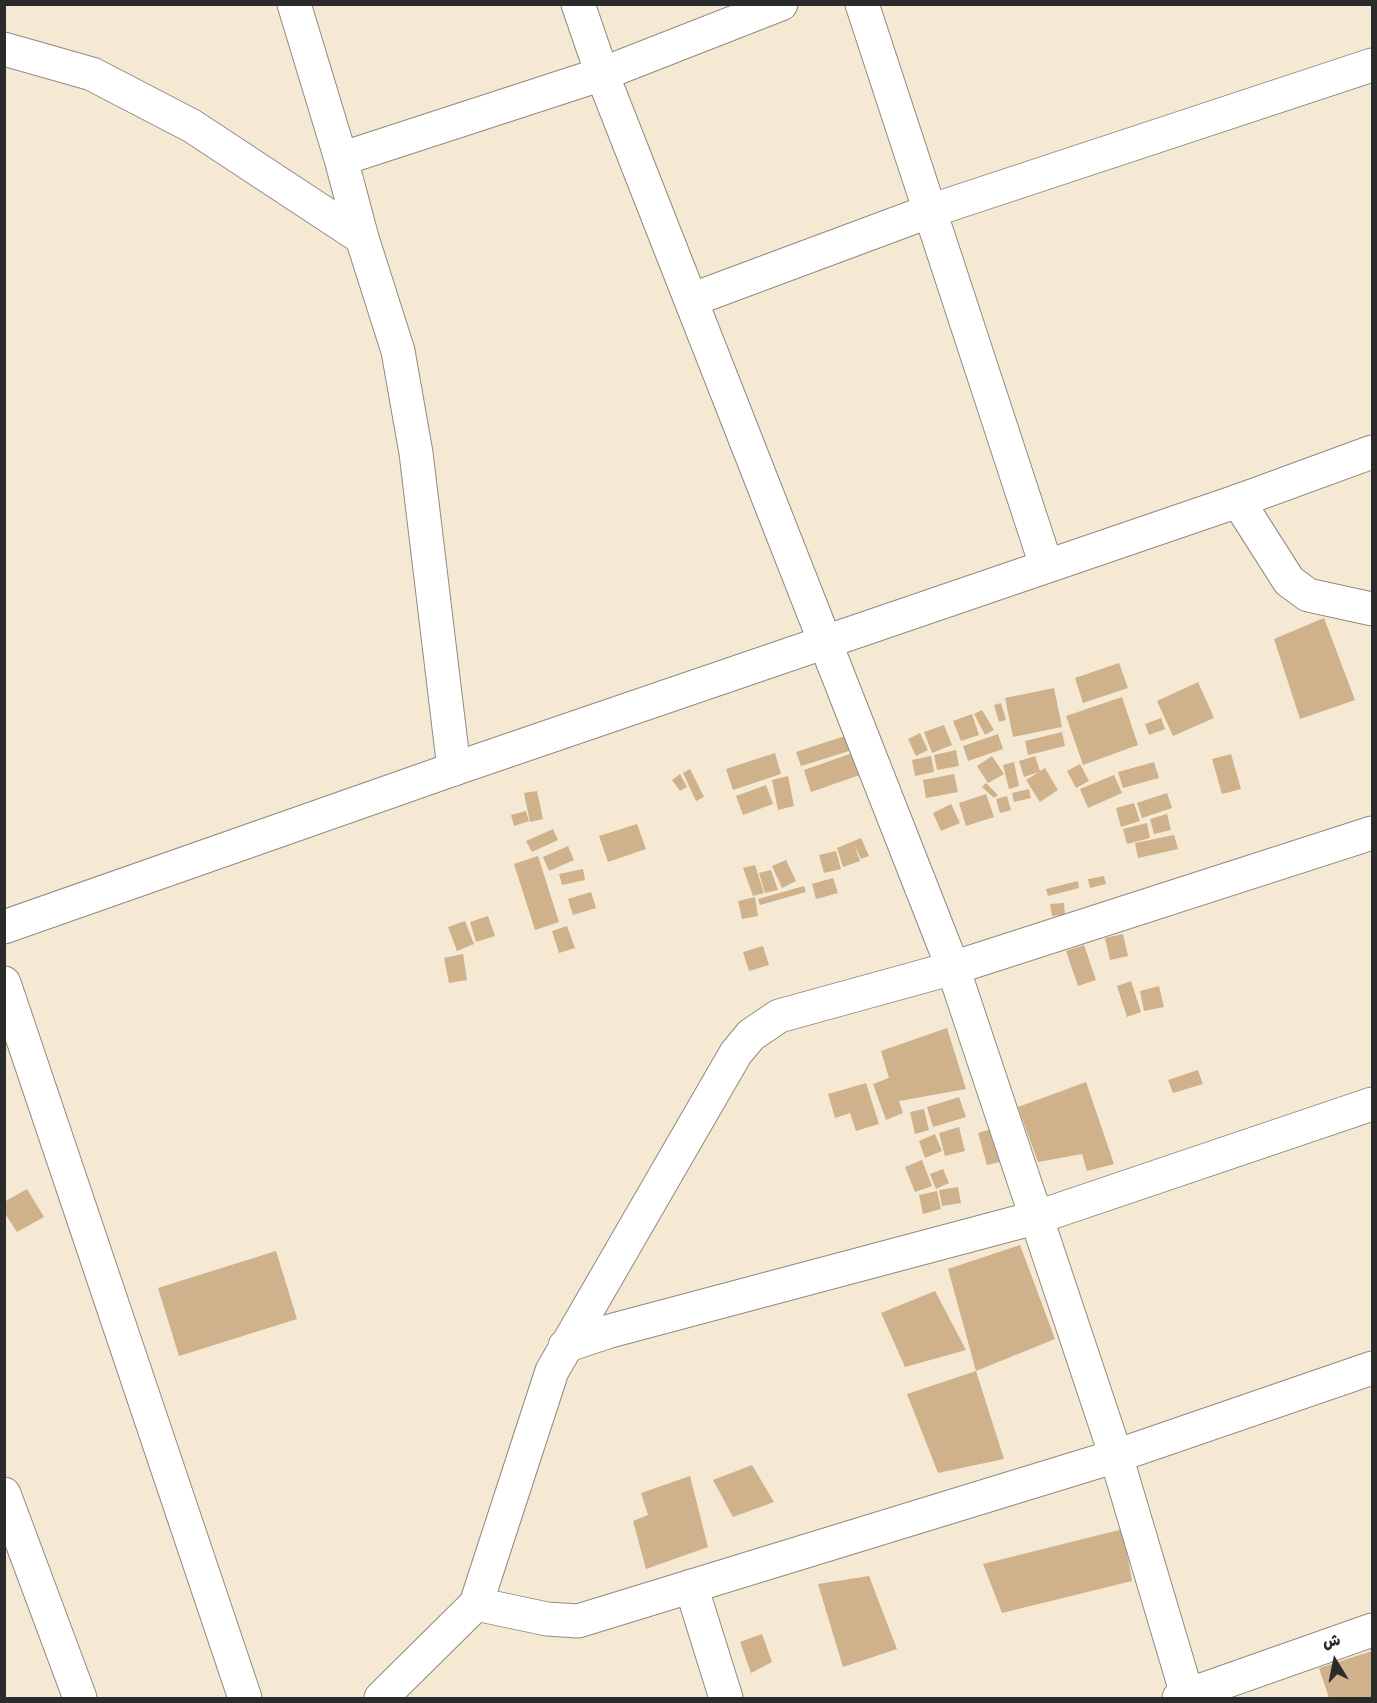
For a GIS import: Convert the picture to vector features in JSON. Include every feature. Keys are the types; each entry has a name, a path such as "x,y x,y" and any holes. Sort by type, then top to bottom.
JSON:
{"street":[{"path":"294,4 341,159 362,238 398,351 410,419 454,769"},
{"path":"578,4 602,74 953,968 1116,1456 1185,1698 1372,1630"},
{"path":"341,159 602,74 781,4"},
{"path":"862,4 1046,565"},
{"path":"4,48 92,74 192,126 362,238"},
{"path":"691,300 930,211 1372,65"},
{"path":"4,927 454,769 1238,501 1372,452"},
{"path":"1238,501 1289,581 1308,595 1372,609"},
{"path":"381,1698 476,1604 552,1371 736,1053 751,1035 779,1016 953,968 1372,833"},
{"path":"4,983 244,1698"},
{"path":"565,1346 610,1331 1038,1217 1372,1104"},
{"path":"476,1604 547,1619 578,1621 1116,1456 1372,1368"},
{"path":"4,1494 10,1532 80,1698"},
{"path":"691,1586 726,1698"}],"building":[{"path":"1324,618 1355,700 1300,719 1274,639"},
{"path":"1119,663 1128,688 1083,703 1075,678"},
{"path":"1198,682 1214,718 1173,736 1157,701"},
{"path":"1054,688 1062,727 1013,737 1005,698"},
{"path":"1122,697 1138,745 1083,765 1066,716"},
{"path":"1001,703 1006,720 999,722 994,705"},
{"path":"982,710 994,730 985,735 974,714"},
{"path":"972,714 979,735 961,741 953,721"},
{"path":"1161,718 1165,729 1149,735 1145,724"},
{"path":"944,725 952,745 932,753 924,732"},
{"path":"857,732 862,747 801,766 796,752"},
{"path":"1062,732 1065,746 1028,755 1025,741"},
{"path":"920,733 928,750 916,756 908,739"},
{"path":"998,734 1003,749 968,761 963,746"},
{"path":"864,749 871,771 811,792 804,770"},
{"path":"956,750 959,766 937,770 934,755"},
{"path":"775,753 781,774 733,790 726,769"},
{"path":"1231,754 1241,789 1222,794 1212,759"},
{"path":"931,756 934,772 915,776 912,760"},
{"path":"992,756 1004,774 988,783 977,766"},
{"path":"1035,756 1040,771 1045,768 1058,790 1040,802 1026,780 1039,772 1024,777 1019,761"},
{"path":"1014,762 1019,786 1009,789 1003,765"},
{"path":"1154,762 1159,778 1123,788 1118,772"},
{"path":"1080,764 1089,781 1076,788 1067,771"},
{"path":"690,769 704,797 696,801 683,773"},
{"path":"680,774 687,787 680,791 672,780"},
{"path":"954,774 958,792 926,798 923,780"},
{"path":"1114,775 1122,793 1088,808 1080,789"},
{"path":"788,776 794,806 778,810 772,780"},
{"path":"986,783 998,795 994,798 982,787"},
{"path":"766,785 773,804 743,815 736,796"},
{"path":"1029,789 1031,798 1014,802 1012,793"},
{"path":"537,791 543,819 530,822 524,793"},
{"path":"1167,793 1172,808 1142,818 1137,803"},
{"path":"986,794 994,817 966,826 959,803"},
{"path":"1007,796 1011,810 1000,813 996,799"},
{"path":"1134,803 1140,821 1121,827 1116,808"},
{"path":"951,804 960,823 941,831 933,813"},
{"path":"526,811 529,821 514,826 511,815"},
{"path":"1167,814 1171,830 1154,834 1150,819"},
{"path":"1147,823 1150,838 1127,844 1123,829"},
{"path":"637,824 646,849 608,862 599,836"},
{"path":"553,829 558,840 532,852 526,841"},
{"path":"1174,835 1178,849 1138,858 1135,843"},
{"path":"861,838 869,856 861,859 854,844 860,861 843,867 837,848"},
{"path":"568,846 574,860 549,871 543,857"},
{"path":"836,851 841,869 824,873 819,855"},
{"path":"538,856 559,922 535,930 514,864"},
{"path":"786,860 796,881 782,888 772,866"},
{"path":"755,865 764,893 753,896 743,868"},
{"path":"583,869 585,880 562,885 559,874"},
{"path":"771,870 778,890 765,893 759,873"},
{"path":"1104,876 1106,884 1090,888 1088,879"},
{"path":"833,878 838,893 816,899 812,884"},
{"path":"1078,881 1079,888 1048,896 1046,889"},
{"path":"804,886 806,892 760,905 758,899"},
{"path":"591,892 596,908 573,915 568,899"},
{"path":"755,897 758,916 742,919 738,901"},
{"path":"1064,903 1065,915 1052,916 1050,904"},
{"path":"488,916 495,936 476,942 470,922"},
{"path":"465,921 474,944 457,951 448,927"},
{"path":"567,926 575,948 559,953 552,931"},
{"path":"1123,934 1128,956 1110,960 1105,938"},
{"path":"1084,945 1096,980 1078,986 1066,951"},
{"path":"763,946 769,965 749,971 743,952"},
{"path":"463,954 467,980 449,983 444,958"},
{"path":"1131,981 1141,1012 1127,1017 1117,986"},
{"path":"1159,986 1164,1007 1144,1011 1140,991"},
{"path":"947,1028 966,1089 899,1101 903,1113 886,1120 873,1084 889,1078 881,1051"},
{"path":"1198,1070 1203,1084 1173,1093 1168,1080"},
{"path":"1086,1082 1114,1164 1087,1171 1082,1154 1038,1162 1018,1107"},
{"path":"866,1083 879,1124 856,1131 850,1113 835,1118 828,1094"},
{"path":"959,1097 966,1117 933,1127 927,1107"},
{"path":"924,1109 929,1130 915,1134 910,1112"},
{"path":"959,1127 965,1151 945,1156 939,1133"},
{"path":"998,1127 1007,1160 987,1165 978,1133"},
{"path":"935,1134 942,1151 925,1158 919,1141"},
{"path":"922,1160 932,1186 915,1192 905,1167"},
{"path":"943,1169 949,1183 936,1189 930,1174"},
{"path":"958,1187 961,1203 942,1206 939,1190"},
{"path":"27,1189 44,1217 17,1232 4,1212 4,1202"},
{"path":"937,1191 941,1209 923,1214 919,1195"},
{"path":"1020,1245 1055,1339 976,1371 948,1269"},
{"path":"276,1251 297,1319 179,1356 158,1288"},
{"path":"935,1291 966,1350 905,1367 881,1313"},
{"path":"976,1371 1004,1459 938,1473 907,1394"},
{"path":"752,1465 774,1502 733,1517 713,1480"},
{"path":"690,1476 708,1547 646,1569 633,1521 648,1515 641,1493"},
{"path":"1123,1529 1132,1581 1002,1613 983,1564"},
{"path":"869,1576 897,1649 843,1667 818,1584"},
{"path":"762,1634 772,1662 751,1673 740,1642"},
{"path":"1372,1651 1372,1698 1329,1698 1319,1668"}]}
